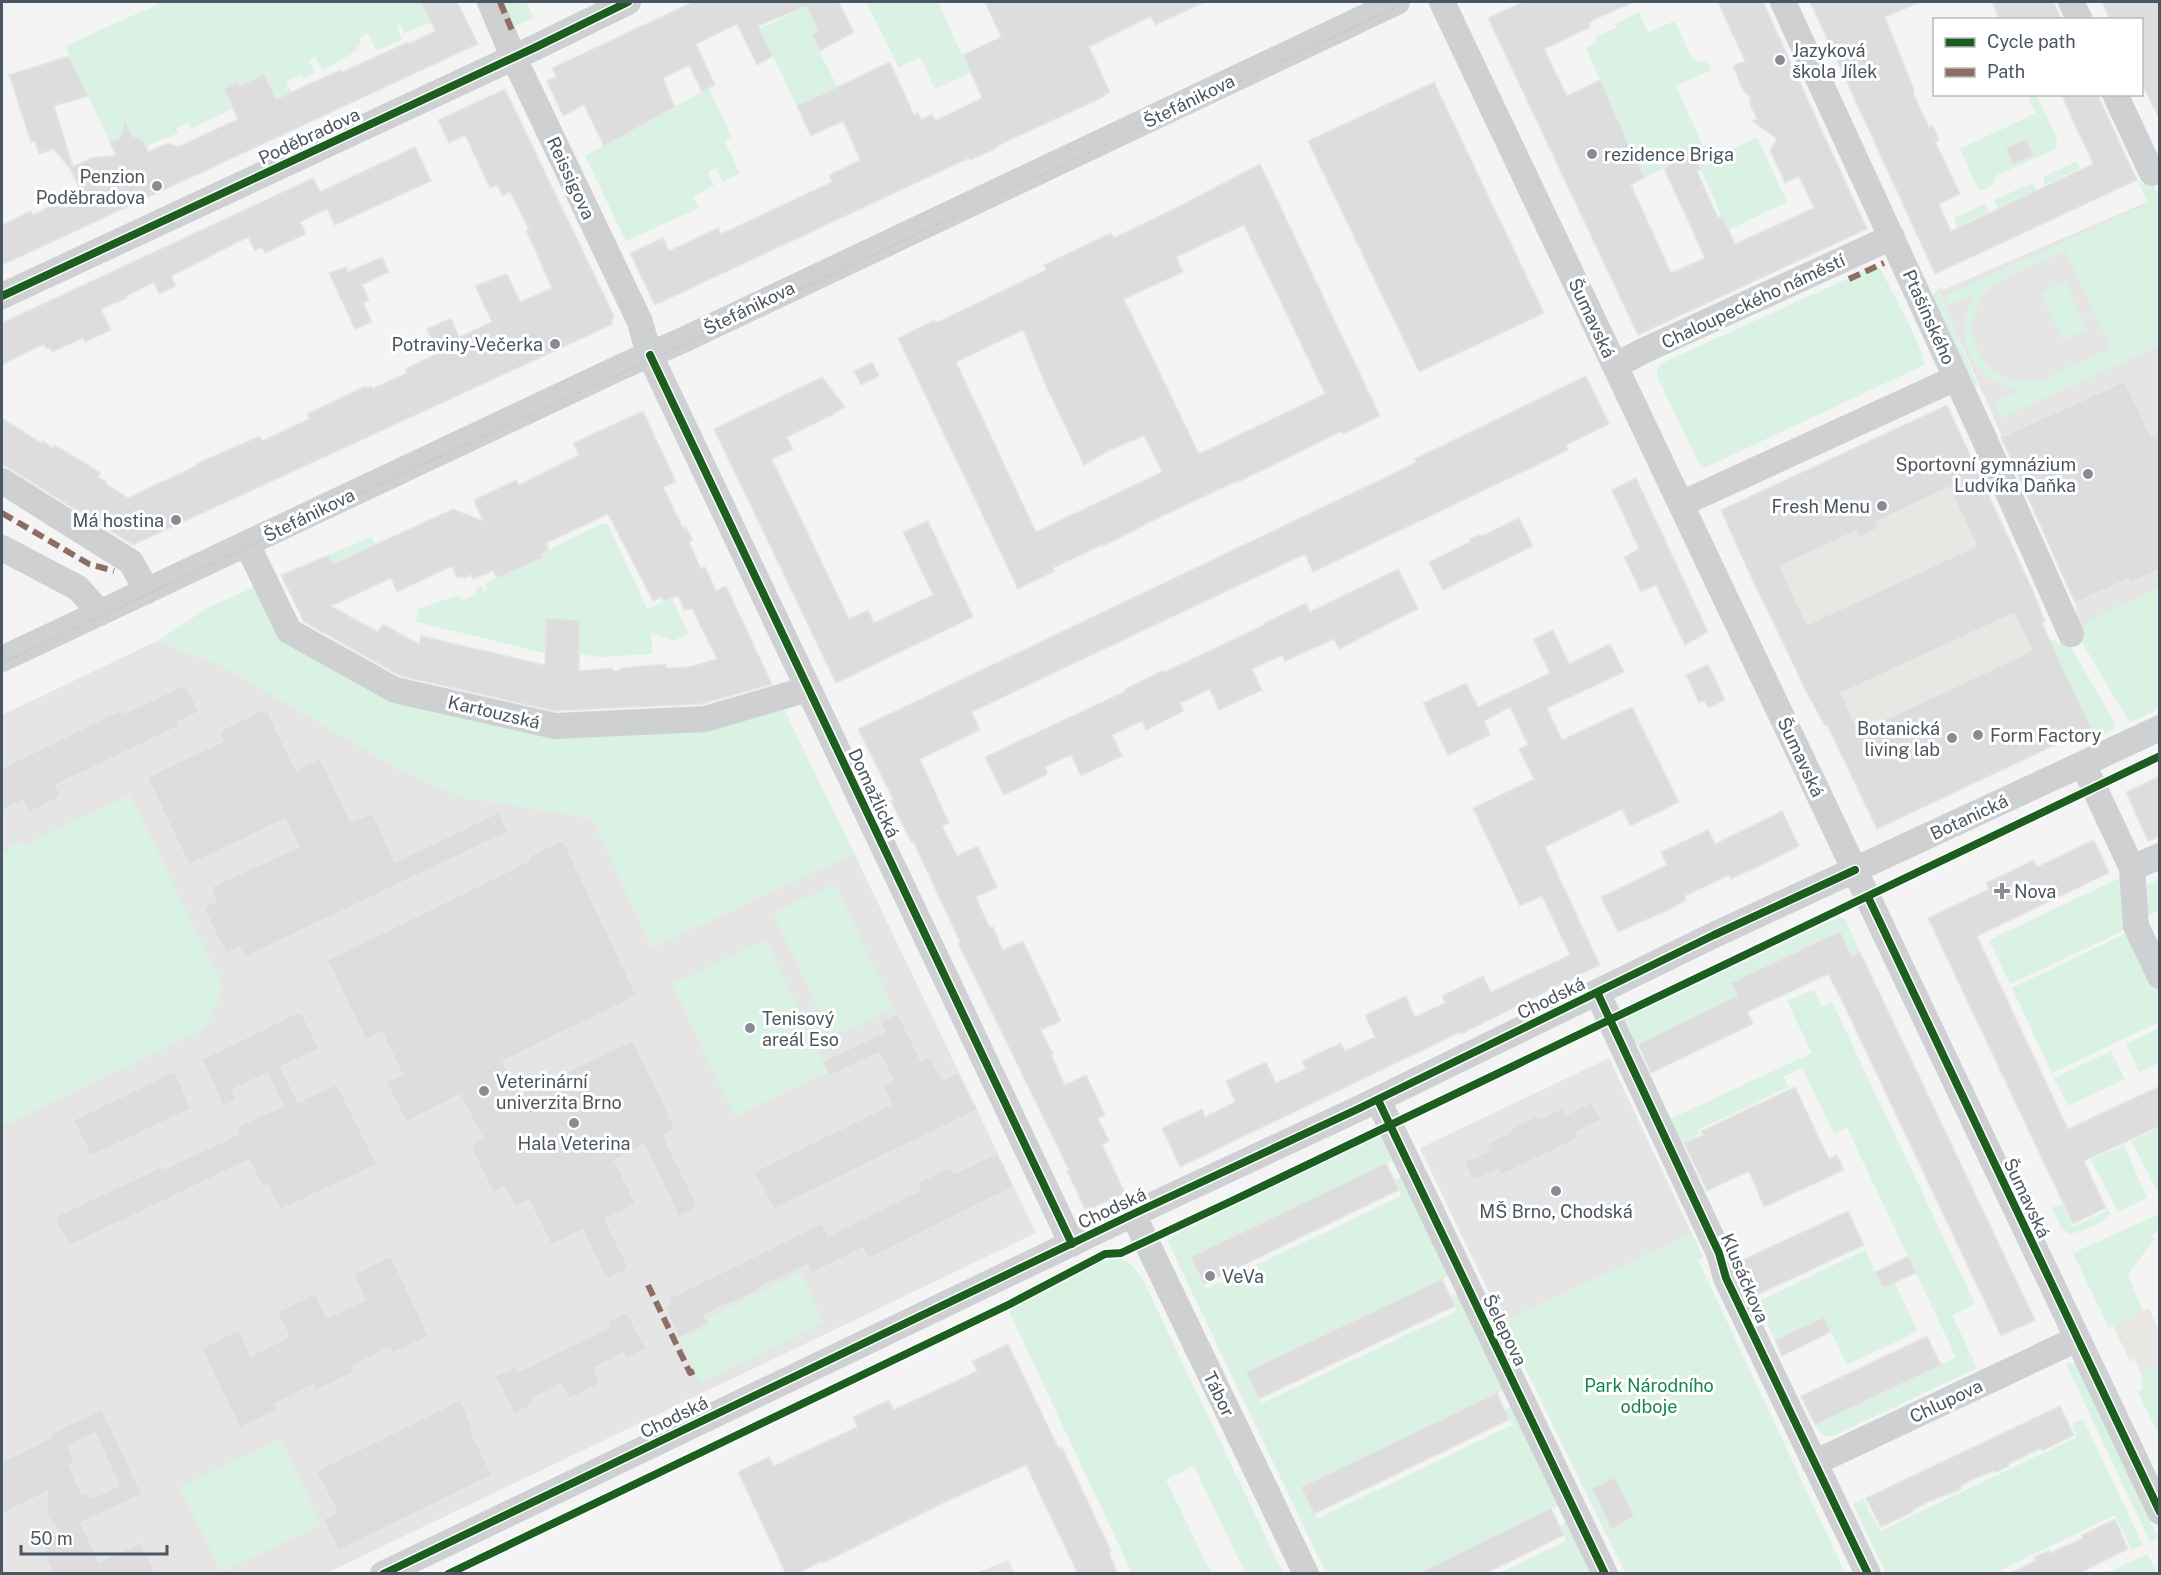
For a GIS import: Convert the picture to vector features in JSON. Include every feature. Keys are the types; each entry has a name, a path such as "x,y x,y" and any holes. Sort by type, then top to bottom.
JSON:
{"street":[{"name":"Reissigova","path":"490,2 513,56 640,322 650,355"},
{"name":"Poděbradova","path":"2,296 624,2"},
{"name":"Štefánikova","path":"2,659 1111,139 1397,2"},
{"name":"Šumavská","path":"1442,2 2160,1512"},
{"name":"Ptašínského","path":"1783,2 1892,237 2070,634"},
{"path":"2072,2 2079,18"},
{"path":"2116,96 2152,173"},
{"name":"Chaloupeckého náměstí","path":"1615,366 1892,237"},
{"name":"Domažlická","path":"650,355 1072,1244"},
{"path":"1681,504 1956,378"},
{"path":"2,482 131,562 147,591"},
{"name":"Kartouzská","path":"247,544 289,631 394,690 555,726 705,719 808,689"},
{"path":"2,548 78,588 100,613"},
{"name":"Botanická","path":"1855,870 2160,728"},
{"path":"2083,764 2132,868 2136,926 2160,976"},
{"path":"2132,868 2160,856"},
{"name":"Chodská","path":"383,1574 1133,1214 1378,1100 1753,916 1855,870"},
{"name":"Klusáčkova","path":"1597,992 1719,1253 1726,1278 1868,1574"},
{"name":"Šelepova","path":"1378,1100 1605,1574"},
{"name":"Tábor","path":"1133,1214 1306,1574"},
{"name":"Chlupova","path":"1814,1463 2078,1339"}],"shaded area":[{"name":"Sportovní gymnázium Ludvíka Daňka","path":"2147,202 2160,228 2159,709 2132,721 2128,720 2080,638 2075,602 1940,296 1943,290"},
{"path":"1947,405 2032,591 2045,622 2043,623 2046,632 2091,728 1877,829 1747,568 1721,510"},
{"name":"Veterinární univerzita Brno","path":"157,641 223,666 399,769 461,797 592,818 652,947 854,853 1036,1233 327,1573 2,1574 2,715"},
{"name":"MŠ Brno, Chodská","path":"1609,1058 1692,1234 1503,1322 1420,1148"},
{"path":"2149,1308 2159,1332 2159,1384 2148,1390 2134,1359 2130,1361 2113,1326"},
{"path":"1008,1560 1015,1573 976,1573"}],"green space":[{"path":"163,2 421,2 431,22 404,33 400,24 397,26 402,40 376,51 368,34 359,37 361,45 357,47 359,50 322,70 315,57 309,60 315,73 303,79 301,75 286,81 292,92 276,99 264,75 263,94 191,129 188,123 177,129 179,133 118,160 65,46"},
{"path":"501,2 526,2 534,18 512,27"},
{"path":"866,2 938,2 970,73 935,89 920,57 899,68"},
{"path":"806,6 818,30 811,35 838,88 797,106 760,29"},
{"path":"1639,12 1648,32 1675,21 1691,57 1700,63 1707,61 1711,70 1676,86 1704,148 1644,178 1586,48 1597,42 1595,37 1617,27 1615,24"},
{"path":"709,88 732,138 725,142 740,173 723,182 716,168 708,172 714,186 693,196 699,208 626,241 585,156"},
{"path":"2028,96 2037,96 2057,139 2055,149 1997,175 1993,185 1979,191 1960,149 2036,113"},
{"path":"1757,137 1787,202 1728,230 1699,166"},
{"path":"2077,161 2080,168 2045,185 2043,177"},
{"path":"2137,180 2142,184 2153,184 2160,197 2159,346 2001,418 1994,402 2020,390 2003,385 1989,377 1978,367 1970,354 1965,340 1965,325 1968,309 1975,293 1949,305 1944,296 2143,206 2147,201","holes":["2066,251 2111,348 2047,378 2015,381 2001,376 1990,368 1982,357 1976,345 1973,319 1977,306 1992,287 2023,269"]},
{"path":"2032,183 2037,190 1997,208 1994,200"},
{"path":"1985,204 1990,211 1957,227 1954,218"},
{"path":"1875,266 1880,268 1906,318 1920,347 1924,365 1711,465 1705,467 1699,464 1657,376 1660,364"},
{"path":"2065,282 2086,329 2063,340 2041,293"},
{"path":"1941,286 1943,290 1940,296 1978,385 1974,387 1932,295"},
{"path":"601,524 608,524 647,609 672,598 688,634 673,641 651,632 652,654 599,657 580,654 580,620 546,618 545,653 416,622 418,609 459,595 462,601 477,594 475,588 481,586 483,591 487,590 486,583 542,558 541,554"},
{"path":"371,537 376,545 333,564 329,555"},
{"path":"259,585 283,636 551,733 783,707 854,853 652,947 592,818 461,797 399,769 223,666 157,641 211,606"},
{"path":"2159,588 2159,709 2132,721 2128,720 2080,638 2080,630 2087,622"},
{"path":"2055,639 2058,644 2066,639 2114,721 2114,730 2096,739 2050,641"},
{"path":"130,795 223,987 206,1028 9,1123 2,1123 2,853 21,841 26,844"},
{"path":"2126,875 2129,928 2010,984 1989,940"},
{"path":"2159,879 2159,910 2144,917 2142,887"},
{"path":"835,884 893,1008 832,1037 773,913"},
{"path":"1839,917 1845,918 1860,952 1852,957 1839,931 1731,983 1737,996 1635,1045 1623,1019"},
{"path":"2131,931 2159,992 2159,1022 2052,1073 2012,988"},
{"name":"Tenisový areál Eso","path":"766,940 828,1072 735,1116 672,984"},
{"path":"1814,991 1822,1007 1832,1002 1975,1304 1952,1315 1977,1368 1833,1436 1822,1434 1815,1425 1956,1357 1847,1128 1834,1134 1802,1068 1784,1077 1789,1087 1698,1130 1700,1134 1683,1144 1670,1119 1812,1053 1787,1001"},
{"path":"2159,1028 2159,1063 2139,1072 2126,1044"},
{"path":"2111,1051 2125,1079 2068,1106 2054,1078"},
{"path":"2159,1128 2160,1194 2131,1141"},
{"path":"1381,1135 1393,1160 1191,1257 1206,1289 1401,1196 1394,1180 1401,1177 1448,1276 1246,1372 1262,1403 1457,1311 1450,1296 1457,1293 1503,1390 1301,1487 1317,1519 1512,1425 1505,1410 1511,1407 1558,1506 1417,1573 1326,1573 1168,1242 1173,1235"},
{"path":"2124,1145 2147,1198 2118,1212 2091,1160"},
{"path":"2062,1203 2073,1227 2108,1210 2110,1213 2098,1224 2069,1234 2061,1227 2052,1208"},
{"path":"2159,1214 2159,1231 2152,1235 2154,1239 2128,1275 2143,1311 2109,1328 2073,1253"},
{"name":"Park Národního odboje","path":"1692,1234 1703,1257 1698,1260 1845,1573 1625,1573 1503,1322"},
{"path":"1865,1250 1883,1288 1895,1283 1918,1331 1847,1365 1824,1317 1775,1340 1757,1302"},
{"path":"1110,1258 1121,1259 1130,1264 1143,1280 1283,1573 1245,1573 1194,1466 1166,1480 1211,1573 1132,1573 1007,1307"},
{"path":"800,1272 824,1323 700,1383 680,1340 710,1325 707,1318"},
{"path":"2066,1364 2076,1364 2158,1538 2150,1542"},
{"path":"2159,1368 2160,1435 2138,1392 2143,1389 2140,1370"},
{"path":"2083,1419 2143,1545 2132,1550 2115,1515 1994,1573 1886,1573 1853,1504 1863,1499 1880,1531 2077,1437 2072,1424"},
{"path":"281,1439 321,1525 221,1572 180,1487"},
{"path":"1566,1522 1590,1573 1499,1573 1566,1541 1560,1526"},
{"path":"2147,1554 2157,1573 2106,1573"}],"building":[{"path":"421,2 457,2 478,44 2,265 2,225 31,211 33,215 81,191 70,169 54,149 39,154 35,141 31,142 9,75 69,56 88,96 54,106 73,167 91,158 116,155 110,142 120,139 125,121 132,136 143,140 148,152 168,143 178,147 238,119 224,89 238,82 240,86 264,74 276,99 408,42 409,44 435,31"},
{"path":"693,2 839,2 854,32 820,51 812,35 818,30 806,6 758,26 773,56 757,65 737,24 696,44 715,85 702,92 689,65 663,78 675,107 604,146 584,105 563,116 547,81 556,77 552,68"},
{"path":"985,2 1205,2 1155,25 1151,16 1089,47 1110,92 1097,100 655,305 630,253 663,238 669,251 718,228 721,234 832,182 829,175 860,160 843,121 811,136 797,106 890,62 914,115 918,113 921,120 932,114 935,121 982,98 963,55 1001,37"},
{"path":"1523,2 1634,2 1595,19 1589,24 1590,27 1544,49 1567,96 1600,80 1644,178 1631,185 1671,273 1705,258 1664,168 1693,153 1701,170 1697,171 1718,218 1722,216 1735,244 1814,208 1799,176 1785,183 1770,150 1777,139 1752,121 1757,119 1750,105 1750,97 1743,90 1733,66 1745,61 1718,2 1763,2 1867,229 1638,335 1488,18"},
{"path":"1810,2 1920,2 1885,17 1913,87 1914,95 1929,127 1933,126 1939,140 1935,141 1960,194 1939,204 1951,231 2093,164 2062,96 2098,96 2137,180 1935,274"},
{"path":"1992,2 2053,2 2061,18 1998,18"},
{"path":"2102,2 2160,2 2160,120 2143,86 2143,18 2109,18"},
{"path":"1434,82 1544,313 1419,372 1308,141"},
{"path":"505,89 614,316 611,325 133,545 2,464 2,418 41,443 43,441 53,448 55,445 101,473 98,477 128,498 196,464 260,436 262,441 309,419 307,414 366,386 367,388 371,386 372,389 407,373 405,369 438,353 427,329 451,318 459,337 492,322 475,286 507,274 520,302 552,288 526,230 529,229 510,192 502,196 497,185 490,188 465,135 449,143 438,120"},
{"path":"2026,139 2033,155 2013,164 2006,148"},
{"path":"415,147 431,181 335,225 327,209 300,222 306,234 265,253 262,247 255,251 248,237 171,276 176,286 159,294 154,282 126,296 127,298 101,309 111,330 85,342 83,338 52,352 49,347 46,349 44,344 2,365 2,323 313,178 320,192"},
{"path":"1260,164 1380,416 1343,434 1342,431 1053,568 1055,571 1018,589 898,338 935,320 936,323 1046,270 1044,265 1111,233 1114,238","holes":["1244,225 1325,394 1199,454 1124,299 1183,272 1176,257","1023,330 1047,388 1084,465 1110,450 1144,436 1162,472 1036,532 956,362"]},
{"path":"382,257 389,272 362,285 369,300 363,303 372,322 355,329 329,273 346,267 348,272"},
{"path":"872,362 879,376 861,385 854,371"},
{"path":"1586,376 1609,424 1566,445 1568,450 1313,572 1305,554 1066,667 972,712 980,730 920,759 949,823 942,826 957,856 978,846 997,887 976,897 990,928 993,927 1003,950 1023,941 1061,1021 1041,1030 1065,1085 1086,1075 1105,1115 1098,1118 1109,1141 1102,1145 1125,1193 1086,1211 1067,1171 1069,1170 958,943 960,942 913,841 911,842 891,801 894,801 858,729 1403,469 1416,462 1415,459"},
{"path":"822,377 845,407 787,437 793,449 772,459 849,619 868,610 874,623 933,595 903,532 928,521 973,617 836,683 714,429"},
{"path":"2125,381 2151,437 2160,433 2160,569 2130,583 2128,579 2075,603 2001,437"},
{"path":"1947,405 2033,591 2045,622 2042,623 2091,728 1877,829 1827,725 1825,726 1808,695 1721,510","holes":["1949,487 1977,546 1807,625 1780,566 1856,531 1860,537 1878,528 1875,522","2014,613 2032,649 2028,653 1859,732 1841,693"]},
{"path":"643,411 676,482 663,487 683,528 686,527 693,540 689,542 701,569 705,567 716,591 726,586 772,684 702,704 554,711 400,676 304,622 281,575 329,555 333,564 453,509 483,521 474,500 516,480 519,485 579,455 573,443","holes":["608,514 653,601 662,597 664,601 678,596 684,610 692,609 717,659 689,667 666,668 666,664 622,668 616,672 611,668 579,671 580,620 546,618 545,665 421,636 419,644 383,624 378,632 331,606 391,578 397,592 452,566 457,578 471,575 473,579 493,571 497,578 542,558 541,554 549,550 546,543"]},
{"path":"1636,478 1708,632 1685,645 1656,585 1641,592 1624,557 1639,549 1612,490"},
{"path":"1519,518 1533,546 1443,590 1429,562 1470,542 1470,539 1482,536"},
{"path":"1398,569 1418,609 1339,649 1334,639 1285,661 1282,655 1252,669 1262,690 1219,710 1210,689 1180,703 1184,711 1146,730 1142,721 1112,735 1122,756 1081,776 1071,755 1045,767 1048,774 1004,795 985,757 1306,603 1310,612"},
{"path":"1553,630 1569,664 1610,644 1624,672 1547,708 1562,740 1632,707 1679,802 1630,826 1622,809 1545,847 1600,965 1461,1034 1460,1032 1180,1167 1162,1128 1202,1109 1205,1117 1235,1102 1226,1081 1266,1062 1276,1083 1306,1069 1302,1061 1341,1043 1345,1051 1375,1037 1365,1015 1406,996 1415,1017 1445,1003 1442,996 1483,976 1491,992 1570,955 1542,896 1520,906 1473,808 1534,779 1519,749 1528,745 1510,707 1484,721 1490,735 1448,755 1423,703 1466,683 1478,707 1550,673 1533,639"},
{"path":"1708,664 1725,700 1709,708 1704,700 1699,703 1686,675"},
{"path":"186,684 199,712 177,722 179,726 56,785 61,797 29,812 23,800 2,811 2,768 123,709 125,713"},
{"path":"266,708 296,770 320,758 351,822 373,813 395,862 499,812 508,832 245,957 239,948 226,954 203,907 216,901 211,887 299,847 285,819 189,865 147,777 223,741 219,731"},
{"path":"2160,776 2160,836 2148,841 2126,792"},
{"path":"1782,811 1799,846 1731,879 1729,875 1685,896 1686,900 1668,910 1618,932 1601,897 1667,865 1661,852 1708,830 1715,844"},
{"path":"563,840 637,996 503,1061 520,1095 632,1040 675,1130 663,1135 698,1207 679,1217 644,1144 615,1161 636,1204 605,1219 629,1269 606,1279 583,1230 551,1245 529,1200 515,1207 505,1187 493,1193 470,1145 483,1139 460,1095 406,1122 386,1082 402,1074 382,1032 366,1040 327,960 531,860 529,856"},
{"path":"2094,840 2109,873 1977,936 2068,1129 2160,1086 2160,1126 2084,1161 2106,1208 2073,1224 1928,918 1989,889 1986,883 2034,860 2037,867"},
{"path":"1840,931 1852,957 1860,952 2035,1320 2001,1336 1828,974 1747,1012 1753,1024 1651,1073 1638,1044 1737,996 1731,983"},
{"path":"301,1011 319,1049 281,1067 298,1102 337,1084 377,1165 280,1210 268,1185 263,1187 249,1160 69,1246 54,1217 163,1166 164,1169 239,1134 236,1127 283,1106 267,1073 232,1090 237,1100 223,1107 202,1059"},
{"path":"898,1013 921,1061 930,1056 942,1080 958,1072 977,1110 774,1209 753,1172 892,1104 882,1085 893,1079 879,1053 830,1076 823,1061 885,1032 880,1022"},
{"path":"175,1071 191,1109 91,1156 73,1120"},
{"path":"1795,1087 1829,1159 1837,1155 1844,1170 1764,1207 1749,1171 1707,1191 1684,1143 1703,1135 1701,1131"},
{"path":"1592,1102 1601,1120 1576,1132 1579,1138 1501,1175 1498,1169 1473,1181 1464,1162 1489,1151 1486,1144 1538,1115 1540,1119 1564,1107 1567,1114"},
{"path":"997,1153 1014,1188 869,1259 863,1248 811,1274 807,1265 757,1289 758,1291 704,1315 708,1324 679,1338 665,1307 670,1304 668,1299 822,1223 828,1236 921,1190 917,1183 925,1179 951,1167 954,1174"},
{"path":"1386,1163 1399,1190 1204,1284 1191,1257"},
{"path":"1848,1211 1864,1245 1755,1296 1738,1262"},
{"path":"391,1256 429,1336 393,1353 389,1348 352,1366 354,1372 316,1391 313,1385 275,1404 277,1410 240,1428 201,1348 239,1330 251,1356 289,1337 277,1312 315,1293 327,1318 365,1300 353,1274"},
{"path":"1908,1256 1916,1273 1883,1288 1875,1272"},
{"path":"1442,1279 1455,1306 1259,1399 1246,1372"},
{"path":"627,1312 646,1349 626,1359 623,1353 594,1368 600,1384 569,1399 561,1384 531,1399 534,1404 514,1414 495,1376 515,1367 518,1372 610,1327 607,1321"},
{"path":"1824,1317 1831,1332 1782,1356 1775,1340"},
{"path":"1927,1336 1941,1365 1815,1425 1801,1396"},
{"path":"1008,1344 1059,1449 1062,1447 1111,1551 1109,1553 1118,1574 1078,1574 1026,1465 943,1503 823,1563 822,1561 796,1574 786,1574 738,1472 769,1457 774,1466 857,1427 853,1417 889,1400 893,1410 954,1382 977,1371 972,1361"},
{"path":"1497,1393 1509,1420 1314,1514 1301,1487"},
{"path":"460,1400 473,1428 470,1430 492,1475 338,1551 323,1519 337,1512 316,1471"},
{"path":"2060,1406 2074,1435 2042,1451 2041,1448 1994,1473 1993,1471 1976,1478 1960,1486 1961,1489 1928,1502 1881,1527 1866,1498"},
{"path":"102,1409 142,1494 81,1523 99,1562 141,1542 156,1574 53,1574 42,1541 59,1533 47,1516 47,1492 2,1514 2,1462 50,1438 50,1434","holes":["95,1433 119,1486 92,1498 89,1492 82,1495 69,1465 75,1462 68,1446"]},
{"path":"1615,1477 1634,1517 1611,1529 1592,1489"},
{"path":"1551,1508 1564,1535 1485,1574 1417,1574"},
{"path":"2115,1519 2128,1549 2078,1574 2009,1574 2036,1560 2034,1557 2050,1550 2051,1553 2083,1538 2082,1535"}],"tram line":[{"path":"2,663 406,472 683,345 1407,2"}],"marked path":[{"path":"500,2 513,33"},
{"path":"1849,279 1884,263"},
{"path":"2,513 89,564 114,571"},
{"path":"648,1285 690,1373 695,1371"}],"cycle path":[{"path":"2,296 628,2"},
{"path":"650,355 1072,1244"},
{"path":"448,1574 1010,1304 1105,1254 1121,1253 1236,1199 2160,756"},
{"path":"383,1574 1133,1214 1360,1108 1714,935 1855,870"},
{"path":"1868,897 2160,1512"},
{"path":"1597,992 1719,1253 1726,1278 1868,1574"},
{"path":"1378,1100 1605,1574"}],"place":[{"name":"Jazyková škola Jílek","path":"1780,60"},
{"name":"rezidence Briga","path":"1592,154"},
{"name":"Penzion Poděbradova","path":"157,186"},
{"name":"Potraviny-Večerka","path":"555,344"},
{"name":"Sportovní gymnázium Ludvíka Daňka","path":"2088,474"},
{"name":"Fresh Menu","path":"1882,506"},
{"name":"Má hostina","path":"176,520"},
{"name":"Form Factory","path":"1978,735"},
{"name":"Botanická living lab","path":"1952,738"},
{"name":"Nova","path":"2002,891"},
{"name":"Tenisový areál Eso","path":"750,1028"},
{"name":"Veterinární univerzita Brno","path":"484,1091"},
{"name":"Hala Veterina","path":"574,1123"},
{"name":"MŠ Brno, Chodská","path":"1556,1191"},
{"name":"VeVa","path":"1210,1276"}]}
